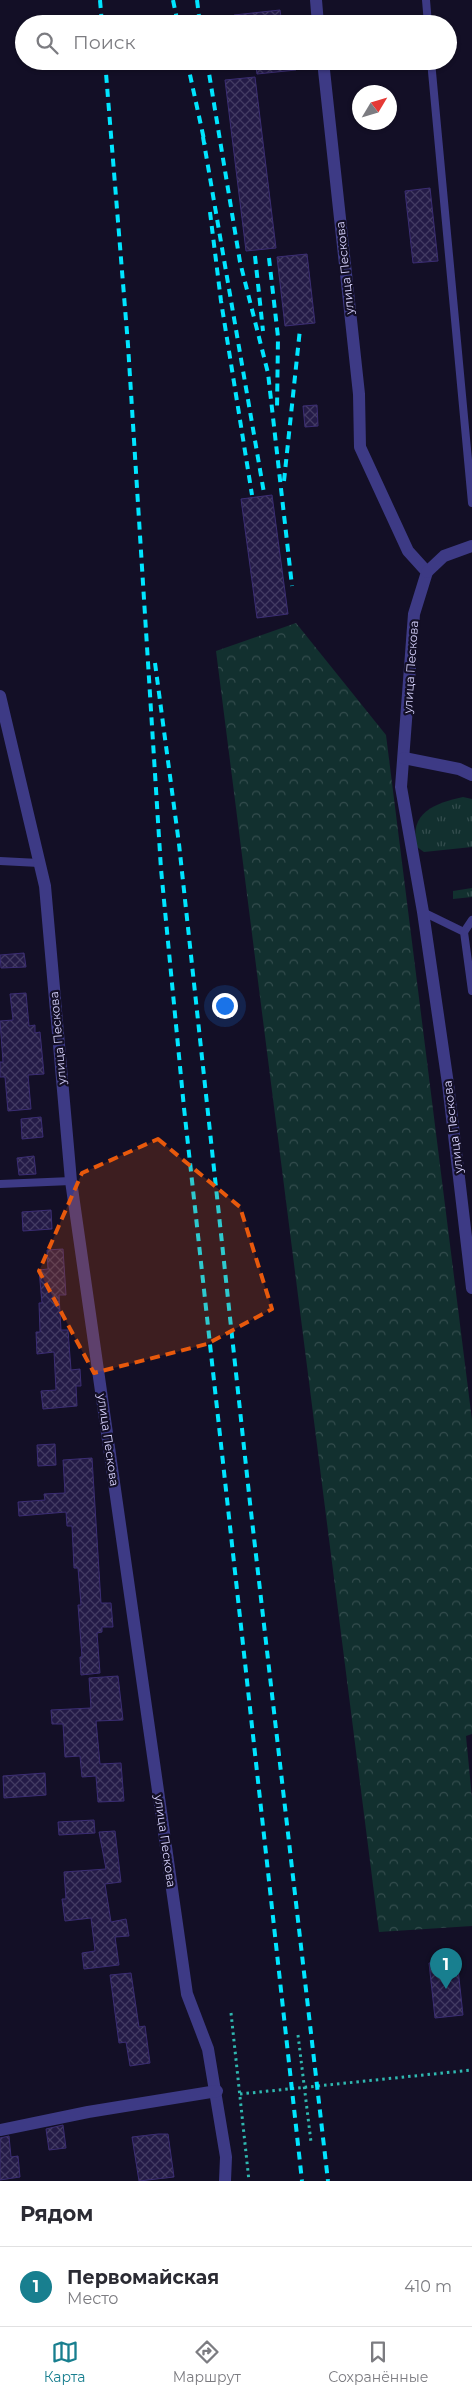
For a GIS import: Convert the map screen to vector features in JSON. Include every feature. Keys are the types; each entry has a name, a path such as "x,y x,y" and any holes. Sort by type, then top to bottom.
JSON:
{"street":[{"path":"316,0 317,15"},
{"name":"улица Пескова","path":"324,70 359,394 360,447 408,551 427,572 414,614 401,787 423,912 448,1084 472,1288"},
{"path":"427,572 444,556 472,546"},
{"name":"улица Пескова","path":"0,696 45,886 71,1181 187,1994 208,2048 226,2158 225,2181"},
{"path":"404,758 459,769 472,775"},
{"path":"0,2130 88,2112 216,2091"}],"lane":[{"path":"426,0 427,15"},
{"path":"432,70 472,503"},
{"path":"0,860 39,863"},
{"path":"423,912 464,932"},
{"path":"472,920 464,932 472,991"},
{"path":"0,1184 71,1181"}],"path":[{"path":"231,2013 249,2181"},
{"path":"298,2035 311,2142"},
{"path":"240,2094 472,2070"}],"highlighted area":[{"path":"158,1139 240,1207 272,1309 207,1344 94,1373 39,1271 82,1173"}],"green space":[{"path":"296,623 386,735 472,1420 472,1734 466,1736 472,1798 472,1926 379,1932 216,651"},
{"path":"463,797 472,799 472,847 424,852 417,847 415,835 416,826 420,818 434,806"},
{"path":"472,888 472,897 453,899 453,891"}],"building":[{"path":"280,10 281,15 234,15"},
{"path":"256,70 296,70 257,74"},
{"path":"255,77 276,248 246,251 225,80"},
{"path":"430,188 438,261 413,263 405,191"},
{"path":"307,254 315,323 285,326 277,257"},
{"path":"317,405 318,426 305,427 303,406"},
{"path":"272,495 288,614 257,618 241,499"},
{"path":"24,953 26,967 1,968 0,955"},
{"path":"26,993 29,1026 35,1025 35,1033 40,1032 44,1074 28,1075 31,1109 8,1111 5,1077 0,1077 0,1062 3,1062 0,1021 13,1020 10,994"},
{"path":"41,1117 43,1137 22,1139 21,1119"},
{"path":"34,1156 36,1174 19,1175 17,1158"},
{"path":"51,1210 52,1229 23,1231 22,1212"},
{"path":"63,1249 66,1295 59,1295 61,1330 68,1330 71,1370 80,1369 81,1386 76,1386 77,1406 43,1409 41,1391 56,1390 54,1352 37,1354 36,1332 40,1332 39,1303 42,1303 39,1270 48,1269 47,1250"},
{"path":"55,1444 56,1465 38,1466 37,1445"},
{"path":"92,1458 101,1603 111,1603 113,1627 102,1627 102,1632 97,1633 100,1673 81,1675 80,1657 82,1657 78,1605 81,1605 78,1568 74,1568 72,1526 67,1526 66,1512 19,1516 18,1502 45,1500 44,1494 65,1493 63,1460"},
{"path":"118,1676 123,1720 96,1721 100,1764 121,1763 124,1801 98,1802 96,1776 82,1777 80,1756 65,1757 63,1724 52,1724 51,1710 91,1708 89,1678"},
{"path":"45,1773 46,1795 4,1798 3,1776"},
{"path":"94,1820 95,1833 59,1835 58,1822"},
{"path":"115,1831 121,1882 105,1884 111,1922 126,1919 129,1936 115,1937 119,1965 84,1969 82,1953 95,1951 91,1918 65,1921 62,1899 66,1899 64,1872 106,1869 99,1832"},
{"path":"457,1960 463,2015 435,2018 429,1963"},
{"path":"131,1973 139,2027 145,2026 150,2063 130,2066 126,2042 119,2043 110,1975"},
{"path":"63,2125 66,2148 49,2150 46,2129"},
{"path":"168,2134 174,2177 139,2181 132,2137"},
{"path":"9,2136 11,2157 18,2156 20,2177 0,2180 0,2138"}],"railway":[{"path":"100,0 101,15"},
{"path":"173,0 176,15"},
{"path":"197,0 199,15"},
{"path":"106,70 128,345 161,869 184,1108 302,2181"},
{"path":"189,70 205,144"},
{"path":"208,70 240,262 268,373 292,586"},
{"path":"203,137 264,493"},
{"path":"210,212 221,301 252,495"},
{"path":"255,256 263,331"},
{"path":"269,258 278,337 277,410"},
{"path":"284,481 300,329"},
{"path":"155,663 179,844 250,1503 328,2181"}],"place":[{"name":"Первомайская","path":"446,1989"}]}
